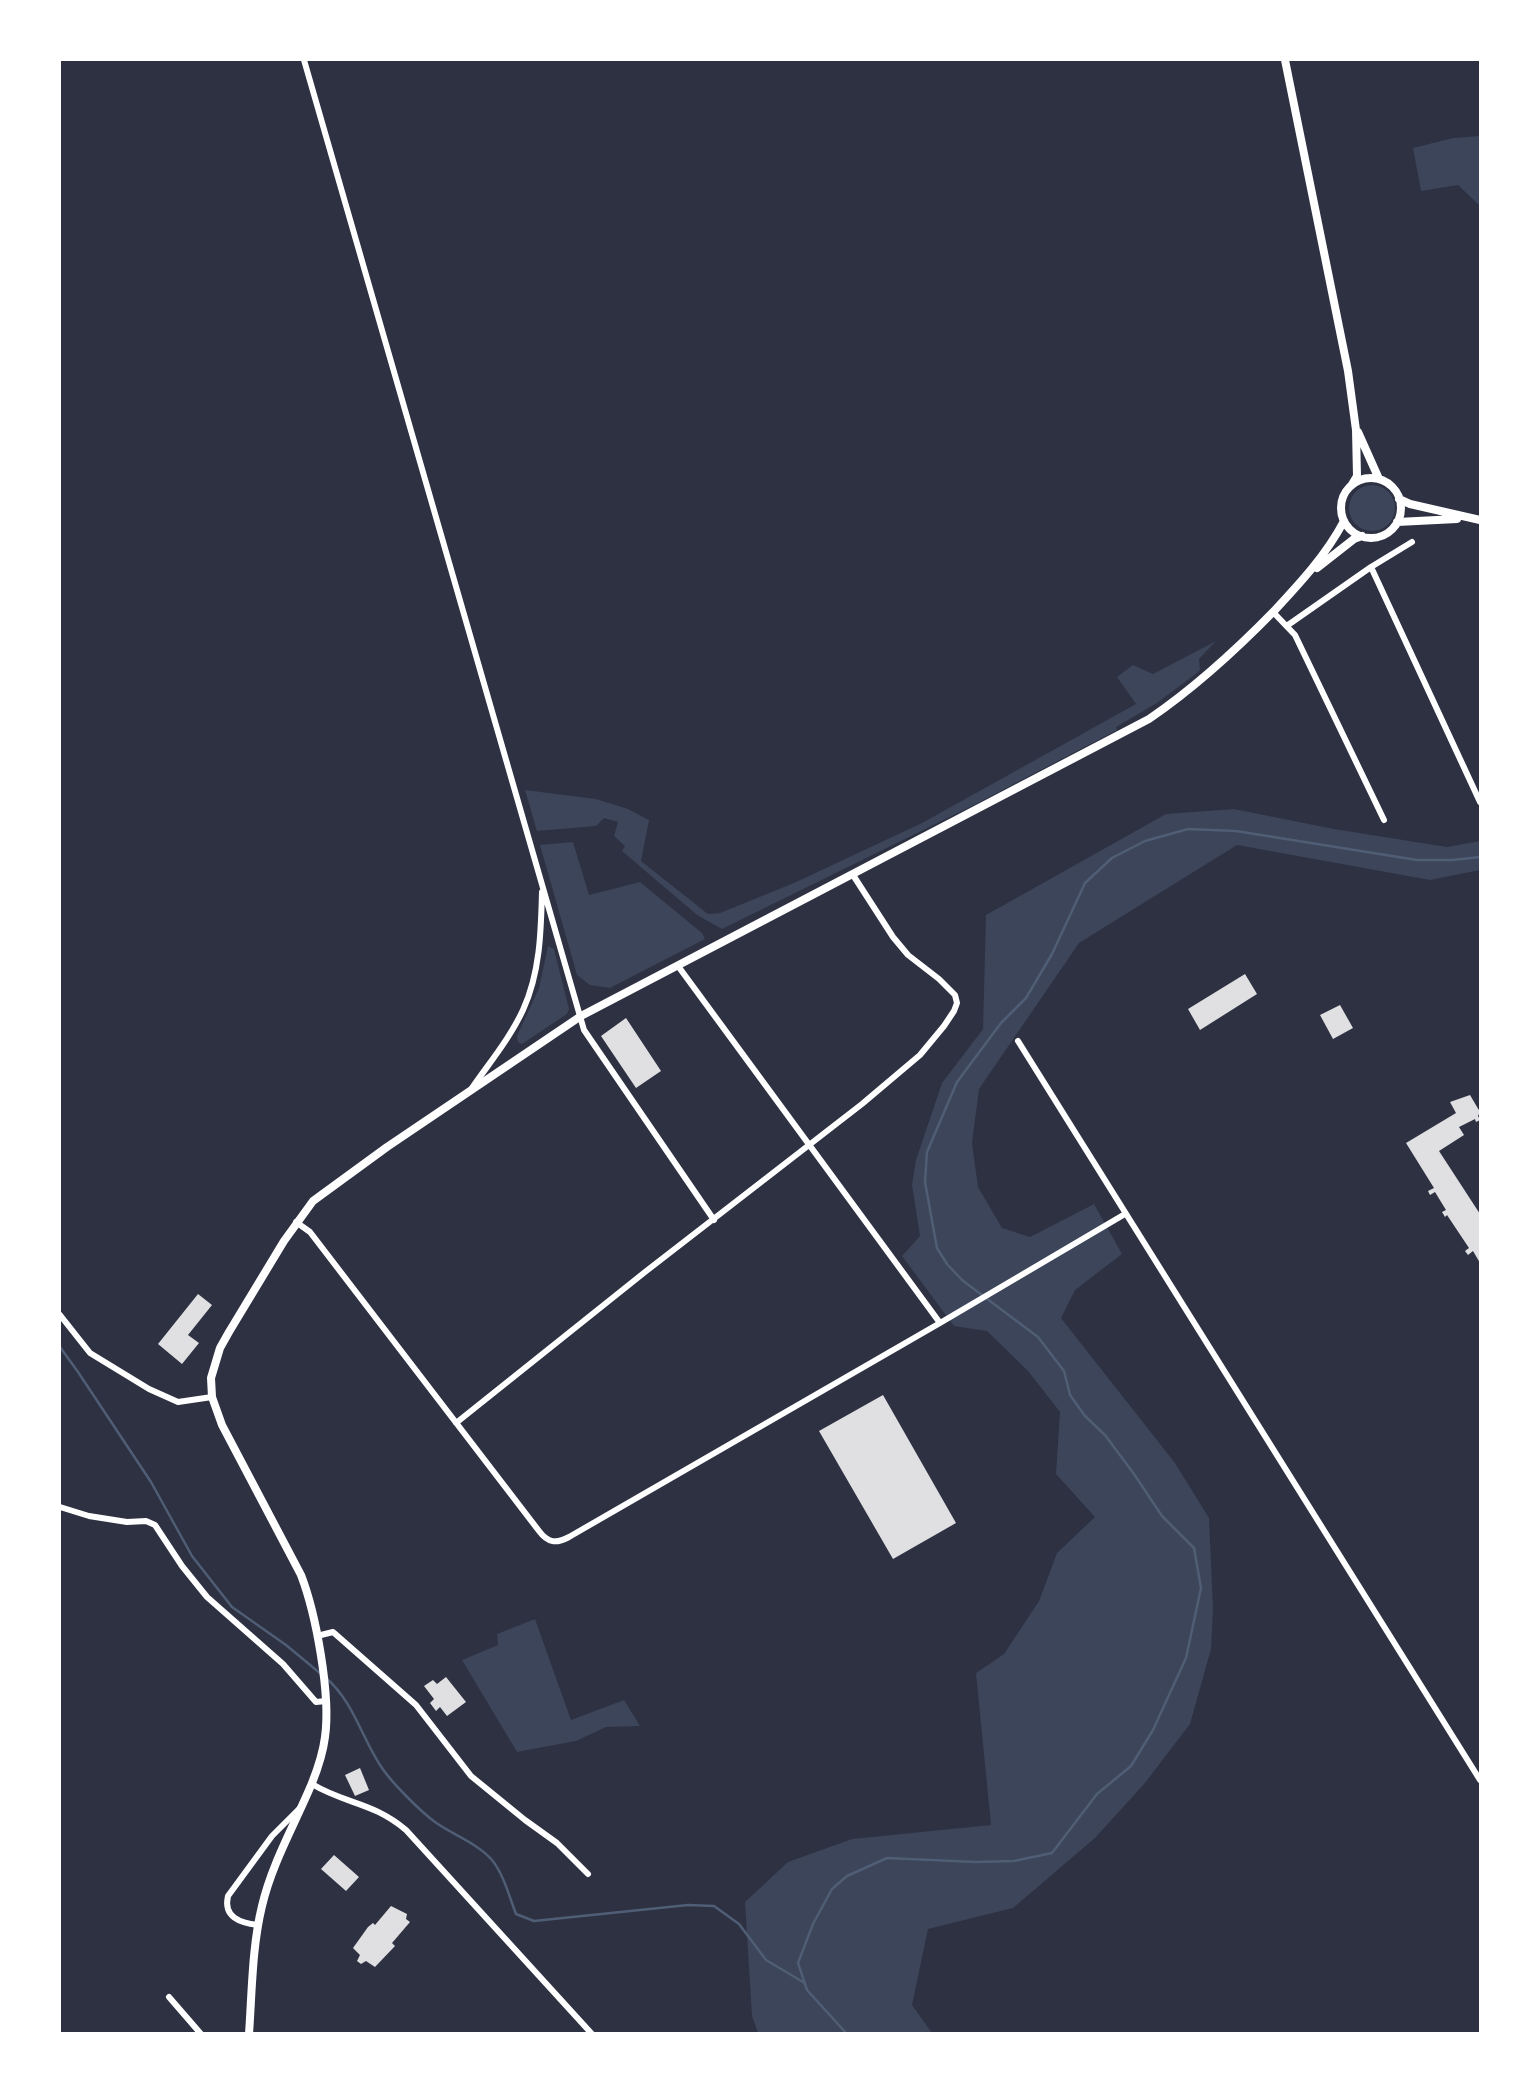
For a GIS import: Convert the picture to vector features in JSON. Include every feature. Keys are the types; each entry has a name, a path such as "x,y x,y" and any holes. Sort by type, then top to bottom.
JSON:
{"street":[{"path":"304,60 584,1030 715,1220"},
{"path":"1285,60 1348,371 1356,429 1357,476 1342,502 1344,521 1354,533 1362,537"},
{"path":"1356,429 1379,480"},
{"path":"1351,485 1364,479 1379,480 1388,484 1399,499 1410,504 1480,520"},
{"path":"249,2034 258,1925 270,1879 312,1784 326,1735 326,1701 312,1607 301,1575 227,1436 212,1397 211,1378 220,1348 309,1205 328,1188 581,1016 1149,719 1222,664 1311,572 1354,539 1382,536 1391,530 1400,515 1399,499"},
{"path":"1397,522 1467,518"},
{"path":"1311,572 1344,521"},
{"path":"1288,625 1412,541"},
{"path":"1371,567 1480,802"},
{"path":"1273,612 1295,635 1384,820"},
{"path":"456,1423 920,1055 944,1026 957,1003 955,995 908,955 893,937 853,875"},
{"path":"470,1091 503,1045 523,1012 530,993 541,935 542,887"},
{"path":"678,966 940,1323"},
{"path":"1018,1041 1480,1780"},
{"path":"296,1223 310,1232 544,1538 559,1542 1125,1214"},
{"path":"60,1315 90,1353 149,1389 178,1402 212,1397"},
{"path":"60,1507 89,1516 127,1522 146,1521 155,1525 182,1566 207,1597 283,1664 309,1696 316,1702 326,1701"},
{"path":"317,1639 333,1632 409,1698 471,1776 557,1843 588,1874"},
{"path":"312,1784 327,1794 352,1800 383,1813 406,1830 592,2034"},
{"path":"258,1925 232,1917 226,1905 228,1896 272,1836 301,1807"},
{"path":"169,1997 201,2034"}],"shaded area":[{"path":"1480,136 1480,206 1458,185 1421,191 1413,148 1453,138"},
{"path":"1372,485 1388,492 1395,508 1388,524 1372,531 1356,524 1349,508 1356,492"},
{"path":"1216,641 1199,659 1200,670 1197,673 1157,703 1116,727 1117,730 972,806 722,929 697,915 622,851 625,846 614,836 618,822 604,818 596,826 537,831 525,790 596,799 628,809 649,820 641,861 708,914 720,913 794,883 922,823 1136,704 1117,677 1133,665 1153,674"},
{"path":"1234,809 1334,829 1447,847 1480,841 1480,870 1430,880 1237,845 1079,943 979,1089 972,1143 978,1187 1002,1228 1030,1237 1094,1204 1122,1254 1075,1290 1061,1318 1175,1463 1209,1518 1213,1609 1211,1649 1190,1724 1145,1783 1095,1838 1013,1908 928,1929 912,2005 932,2033 758,2033 752,2016 745,1902 788,1862 852,1839 991,1825 976,1673 1004,1654 1039,1601 1057,1553 1095,1517 1056,1474 1060,1412 1028,1371 987,1331 954,1326 902,1256 920,1236 912,1185 916,1160 942,1083 983,1029 986,915 1166,814"},
{"path":"573,842 589,895 640,882 702,933 705,939 610,988 590,985 577,975 540,845"},
{"path":"548,946 554,949 569,1009 567,1014 522,1044 518,1042 517,1036 539,988"},
{"path":"535,1619 571,1720 624,1700 640,1726 606,1727 576,1741 517,1752 462,1660 498,1645 497,1634"}],"building":[{"path":"1245,974 1257,994 1200,1030 1188,1009"},
{"path":"1340,1005 1353,1028 1333,1039 1320,1015"},
{"path":"626,1018 661,1071 636,1088 601,1036"},
{"path":"1470,1095 1480,1112 1480,1120 1476,1122 1475,1119 1459,1127 1464,1135 1439,1151 1480,1214 1480,1263 1473,1251 1468,1255 1465,1251 1469,1248 1447,1215 1445,1217 1442,1212 1446,1210 1435,1192 1430,1195 1428,1191 1434,1188 1406,1143 1456,1113 1450,1102"},
{"path":"198,1294 212,1305 188,1335 199,1343 182,1364 158,1344"},
{"path":"883,1395 956,1523 893,1559 819,1431"},
{"path":"446,1677 466,1702 447,1716 440,1707 436,1711 430,1703 434,1699 424,1686 433,1680 437,1684"},
{"path":"360,1768 369,1790 355,1796 345,1775"},
{"path":"334,1855 359,1877 346,1891 321,1869"},
{"path":"391,1906 407,1914 406,1919 410,1922 392,1943 395,1946 375,1967 366,1961 361,1964 357,1961 360,1955 353,1948 368,1927 373,1923 375,1925"}],"waterway":[{"path":"847,2034 807,1990 798,1963 813,1924 832,1889 847,1876 887,1858 1014,1861 1052,1853 1097,1794 1131,1766 1153,1730 1186,1658 1201,1588 1194,1548 1162,1516 1105,1435 1085,1416 1070,1395 1064,1371 1038,1337 962,1280 937,1248 925,1182 927,1152 957,1082 1001,1023 1026,998 1052,954 1085,883 1112,858 1145,841 1188,829 1236,831 1417,860 1480,857"},
{"path":"60,1347 151,1482 192,1556 232,1607 286,1645 321,1674"},
{"path":"326,1678 344,1698 375,1757 399,1789 435,1822 492,1860 503,1879 516,1914 534,1921 688,1905 714,1906 739,1924 766,1960 803,1982"}]}
